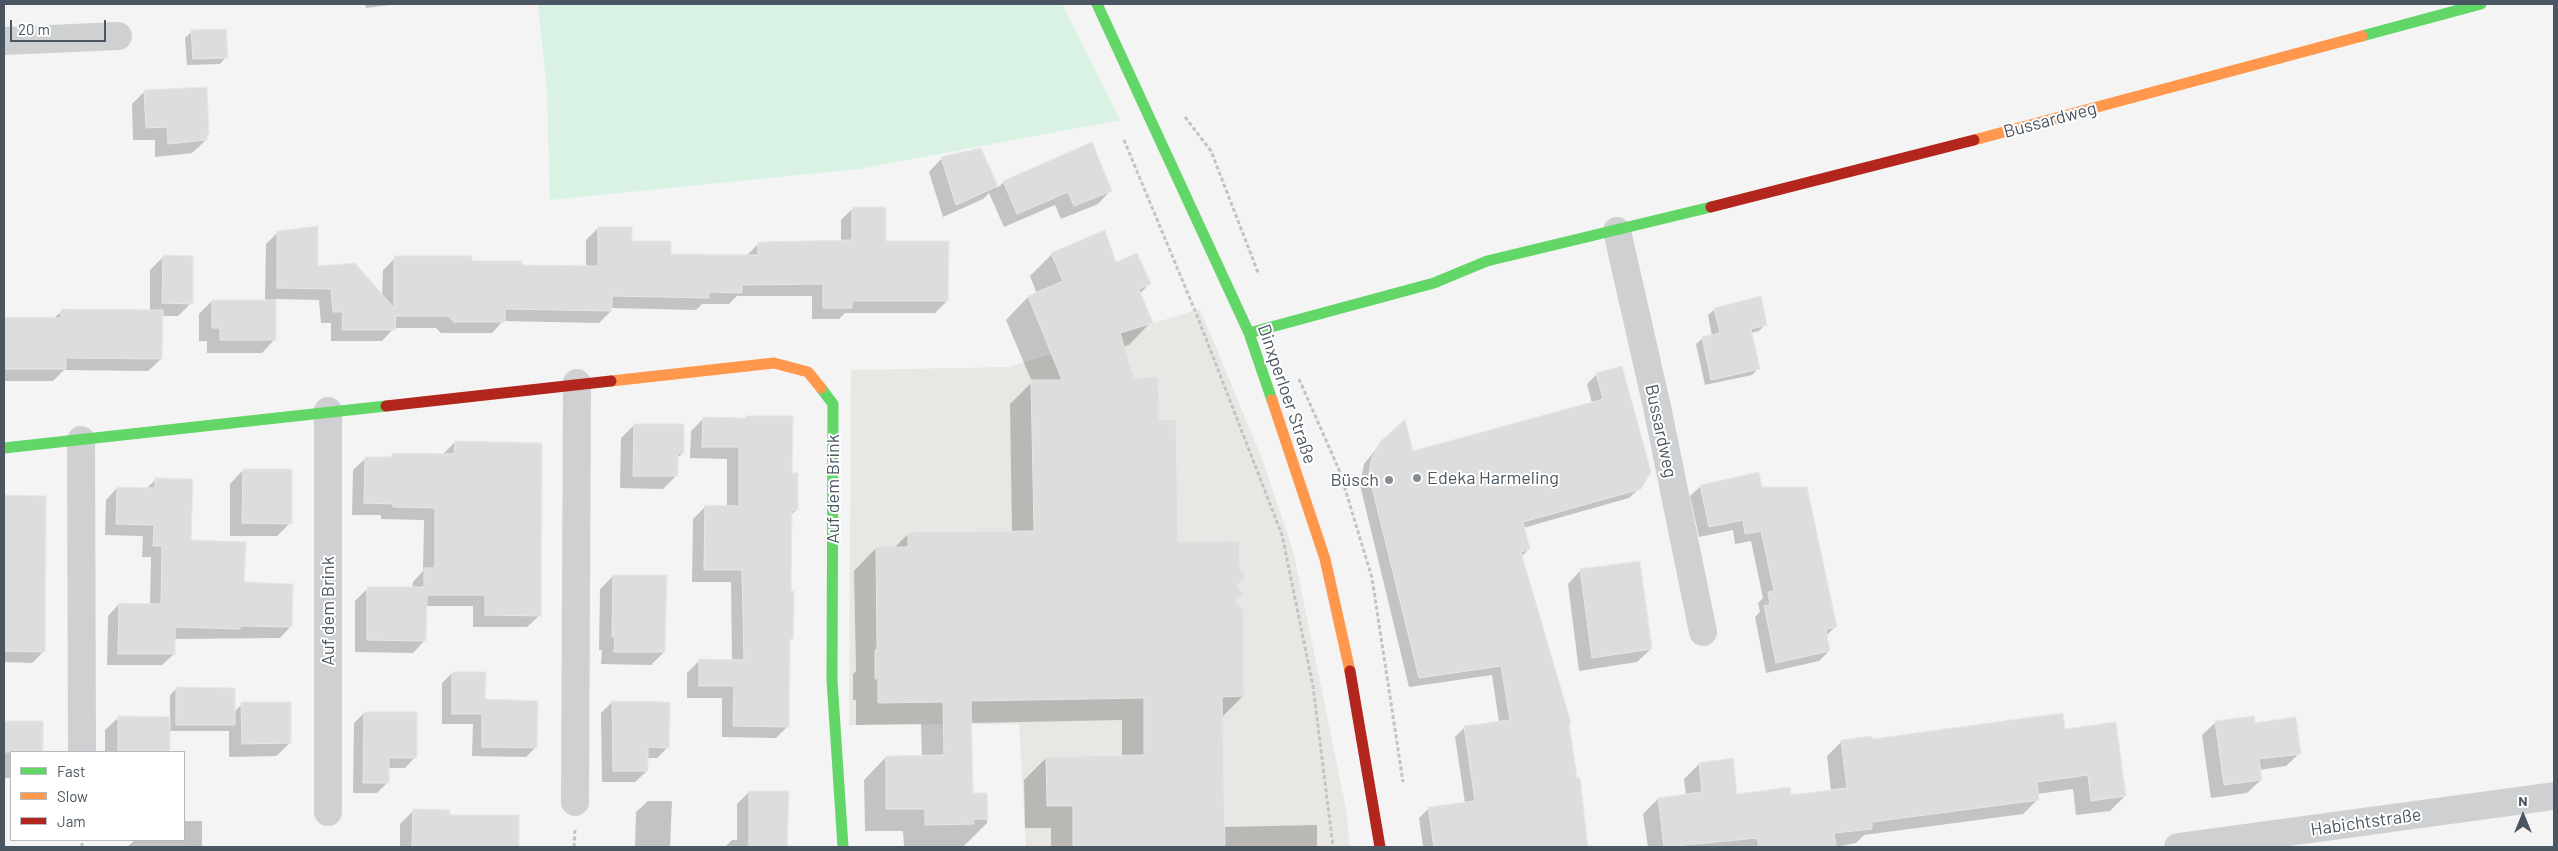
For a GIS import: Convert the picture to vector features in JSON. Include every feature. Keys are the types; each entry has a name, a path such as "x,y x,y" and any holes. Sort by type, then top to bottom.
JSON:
{"street":[{"name":"Dinxperloer Straße","path":"1097,4 1249,333 1325,559 1357,700 1380,847"},
{"name":"Bussardweg","path":"1249,333 1434,283 1487,261 1617,230 2022,127 2481,4"},
{"path":"4,41 118,36"},
{"name":"Bussardweg","path":"1617,230 1657,407 1703,632"},
{"name":"Auf dem Brink","path":"4,448 774,363 808,372 833,404 832,680 843,847"},
{"path":"575,802 578,384"},
{"name":"Auf dem Brink","path":"328,411 328,812"},
{"path":"81,440 82,751"},
{"name":"Habichtstraße","path":"2178,847 2554,796"}],"path":[{"path":"1122,136 1198,318 1282,535 1313,686 1333,847"}],"shaded area":[{"path":"1200,309 1261,456 1293,550 1346,809 1350,847 1026,847 1019,724 849,725 851,370 1008,367"}],"green space":[{"path":"538,4 1062,4 1120,120 859,169 550,200 547,93"}],"building":[{"path":"226,29 228,58 193,59 191,30"},
{"path":"207,87 209,134 207,134 207,140 168,144 167,127 146,128 144,90"},
{"path":"1092,142 1112,191 1074,206 1068,192 1017,214 1003,181"},
{"path":"981,148 998,186 956,205 941,157"},
{"path":"852,207 886,207 886,241 949,241 948,301 852,301 852,308 823,308 823,284 742,285 742,293 709,292 709,298 612,296 612,311 505,309 505,322 454,322 448,316 396,316 395,330 342,330 343,312 333,312 331,289 277,288 277,231 318,226 318,266 355,263 394,308 394,256 472,256 472,261 522,261 522,265 598,266 598,227 632,227 632,241 671,241 671,254 758,255 758,242 852,240"},
{"path":"1105,230 1116,262 1137,253 1151,284 1139,289 1153,323 1120,333 1134,378 1158,377 1159,420 1176,420 1178,542 1239,541 1240,569 1246,576 1236,586 1244,593 1235,602 1243,610 1244,696 1222,697 1225,847 1073,847 1073,806 1047,806 1046,757 1144,755 1144,698 971,701 973,793 987,793 988,819 973,819 974,824 925,825 925,809 886,809 886,756 944,755 943,702 878,703 878,679 875,679 875,650 877,650 876,547 908,547 908,532 1034,531 1031,380 1062,380 1028,296 1063,281 1051,253"},
{"path":"163,255 193,256 193,304 162,303"},
{"path":"1761,296 1767,325 1751,329 1760,369 1711,380 1702,337 1720,333 1714,308"},
{"path":"212,300 276,300 276,340 220,340 220,328 212,328"},
{"path":"61,309 163,310 162,359 66,358 66,369 4,369 4,317 61,318"},
{"path":"1622,366 1651,472 1641,489 1523,522 1530,549 1521,552 1571,723 1569,723 1577,778 1580,778 1588,847 1434,847 1428,807 1475,801 1464,726 1510,720 1501,666 1419,678 1369,475 1371,460 1380,442 1405,419 1413,451 1603,399 1596,373"},
{"path":"746,416 793,416 792,473 798,473 798,510 792,510 791,591 794,591 794,608 793,639 790,639 789,727 733,726 734,686 699,686 699,659 744,660 742,570 704,570 705,505 739,506 739,447 702,447 703,417 746,418"},
{"path":"634,424 684,424 684,454 678,453 678,476 633,476"},
{"path":"455,441 542,443 541,616 485,615 485,595 427,595 426,641 367,640 367,587 424,587 424,568 435,568 435,508 393,507 393,504 364,503 365,457 392,457 393,453 454,454"},
{"path":"243,469 292,469 292,524 242,523"},
{"path":"1759,472 1762,487 1807,487 1837,627 1826,629 1830,651 1776,663 1764,606 1770,605 1768,592 1774,591 1761,531 1745,534 1743,520 1709,527 1700,485"},
{"path":"155,478 193,479 191,540 246,542 244,582 293,584 292,627 240,626 240,629 175,627 175,654 118,654 119,603 161,604 162,546 153,546 154,525 116,524 117,487 155,488"},
{"path":"4,495 46,496 45,652 4,651"},
{"path":"1640,561 1652,649 1592,658 1580,569"},
{"path":"613,575 667,575 665,652 614,652 615,637 612,637"},
{"path":"452,672 486,672 485,699 538,701 537,748 482,747 482,714 452,714"},
{"path":"176,687 235,688 235,725 176,725"},
{"path":"612,701 670,702 669,748 648,747 648,771 613,771"},
{"path":"241,702 291,702 291,743 242,744"},
{"path":"364,712 417,712 417,758 389,758 389,783 363,783"},
{"path":"2063,713 2065,729 2116,722 2126,796 2091,801 2088,775 2037,782 2039,800 1872,822 1872,829 1834,833 1836,847 1759,847 1757,838 1664,847 1658,798 1702,792 1699,763 1733,758 1737,794 1790,787 1791,795 1847,788 1841,740 1871,736 1872,739"},
{"path":"118,716 170,717 170,751 118,751"},
{"path":"2254,716 2255,723 2296,717 2301,754 2259,759 2262,780 2224,785 2215,721"},
{"path":"4,721 43,721 43,751 4,752"},
{"path":"749,791 789,791 787,847 749,847"},
{"path":"413,809 450,810 450,815 519,815 519,847 412,847"}],"traffic: fast":[{"path":"1097,4 1249,333 1272,400"},
{"path":"2362,36 2481,4"},
{"path":"1249,333 1434,283 1487,261 1711,207"},
{"path":"821,388 833,404 832,680 843,847"},
{"path":"4,448 386,406"}],"traffic: slow":[{"path":"1974,140 2362,36"},
{"path":"611,381 774,363 808,372 821,388"},
{"path":"1272,400 1325,559 1350,671"}],"traffic: jam":[{"path":"1711,207 1974,140"},
{"path":"386,406 611,381"},
{"path":"1350,671 1380,847"}],"place":[{"name":"Edeka Harmeling","path":"1417,478"},
{"name":"Büsch","path":"1389,480"}]}
